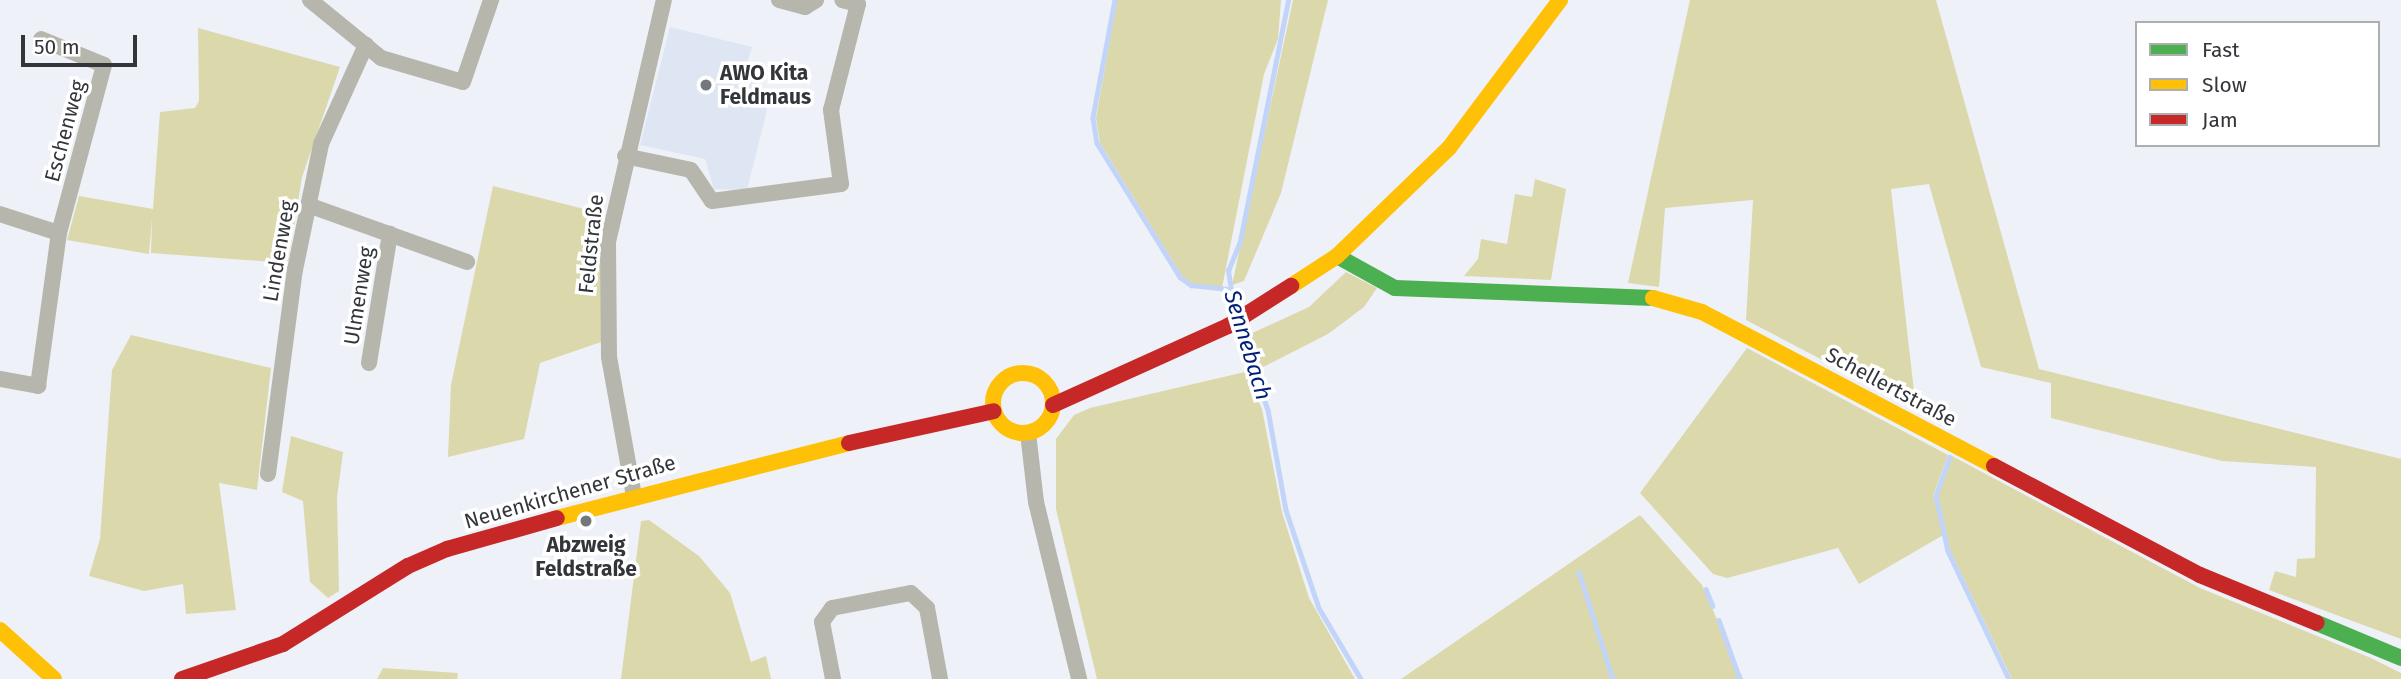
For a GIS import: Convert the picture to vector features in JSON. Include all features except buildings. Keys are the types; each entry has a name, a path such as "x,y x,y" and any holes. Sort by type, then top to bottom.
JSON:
{"street":[{"path":"310,0 381,58 463,82 491,0"},
{"name":"Feldstraße","path":"634,496 605,300 611,216 664,0"},
{"path":"779,0 805,7 816,0"},
{"path":"625,156 691,170 712,201 841,184 831,110 858,4 846,0"},
{"path":"1054,405 1228,326 1337,256 1449,148 1560,0"},
{"name":"Eschenweg","path":"0,379 38,386 59,233 104,65 41,39"},
{"name":"Lindenweg","path":"268,474 308,205 321,144 366,44"},
{"name":"Ulmenweg","path":"308,205 467,262"},
{"path":"0,214 59,233"},
{"name":"Ulmenweg","path":"369,363 390,234"},
{"name":"Schellertstraße","path":"1337,256 1395,288 1643,295 1702,312 2200,575 2401,658"},
{"path":"1046,383 1148,364"},
{"path":"1035,375 1046,383 1054,405 1046,424 1028,433 1013,432 994,411 993,397 1009,376 1035,375"},
{"name":"Neuenkirchener Straße","path":"182,679 283,644 408,566 447,549 634,496 994,411"},
{"path":"1028,433 1036,502 1079,679"},
{"path":"834,679 822,622 832,608 911,593 927,608 940,679"},
{"path":"0,630 54,679"}],"shaded area":[{"path":"1117,0 1281,0 1278,39 1264,74 1222,288 1191,285 1182,276 1100,143 1096,118"},
{"path":"1293,0 1328,0 1281,193 1244,281 1232,285"},
{"path":"1690,0 1936,0 2039,369 2401,459 2401,639 2269,590 2275,571 2296,577 2297,559 2315,558 2316,467 2222,461 2051,418 2051,383 1981,367 1929,184 1891,189 1916,409 1746,320 1753,200 1665,208 1659,287 1628,283"},
{"name":"AWO Kita Feldmaus","path":"670,27 752,47 748,60 767,110 747,190 714,189 705,159 640,145"},
{"path":"198,28 340,67 302,177 288,263 151,253 152,218 149,254 67,240 79,196 153,209 160,112 195,108 199,101"},
{"path":"1535,179 1566,189 1551,280 1464,276 1478,259 1481,239 1507,244 1515,194 1532,197"},
{"path":"493,186 604,214 601,342 540,363 524,439 448,457 451,385"},
{"path":"1346,272 1377,288 1364,307 1328,334 1261,368 1248,335 1309,307"},
{"path":"131,335 271,368 257,490 219,483 236,610 186,614 183,584 144,591 89,576 100,539 112,370"},
{"path":"1747,348 1948,455 1933,496 1945,534 1859,584 1838,548 1727,578 1713,574 1640,493"},
{"path":"1245,372 1262,409 1282,512 1309,598 1355,679 1097,679 1056,509 1056,439 1074,415 1090,408"},
{"path":"291,436 343,452 337,497 339,591 328,598 310,582 303,501 282,492"},
{"path":"1952,456 2200,588 2371,658 2401,673 2401,679 2012,679 1950,550 1938,496"},
{"path":"1640,515 1702,585 1743,679 1401,679"},
{"path":"649,520 699,556 730,593 751,662 766,656 771,679 621,679 641,521"},
{"path":"383,668 458,673 457,679 377,679"}],"waterway":[{"path":"1115,0 1093,118 1097,143 1180,277 1191,285 1228,289"},
{"name":"Sennebach","path":"1235,314 1228,271 1240,241 1288,0"},
{"name":"Sennebach","path":"1240,329 1268,410 1286,510 1319,608 1361,679"},
{"path":"1950,457 1936,496 1948,551 2009,679"},
{"path":"1579,572 1613,679"},
{"path":"1706,589 1713,606"},
{"path":"1719,620 1740,679"}],"traffic: fast":[{"path":"1337,256 1395,288 1653,298"},
{"path":"2317,623 2401,658"}],"traffic: slow":[{"path":"1291,286 1337,256 1449,148 1560,0"},
{"path":"1653,298 1702,312 1994,466"},
{"path":"1023,373 1040,378 1048,386 1053,403 1048,420 1040,428 1023,433 1006,428 998,420 993,403 998,386 1006,378 1023,373"},
{"path":"557,518 849,443"},
{"path":"0,630 54,679"}],"traffic: jam":[{"path":"1053,405 1228,326 1291,286"},
{"path":"849,443 994,411"},
{"path":"1994,466 2200,575 2317,623"},
{"path":"182,679 283,644 408,566 447,549 557,518"}],"place":[{"name":"AWO Kita Feldmaus","path":"706,85"},
{"name":"Abzweig Feldstraße","path":"586,521"}]}
